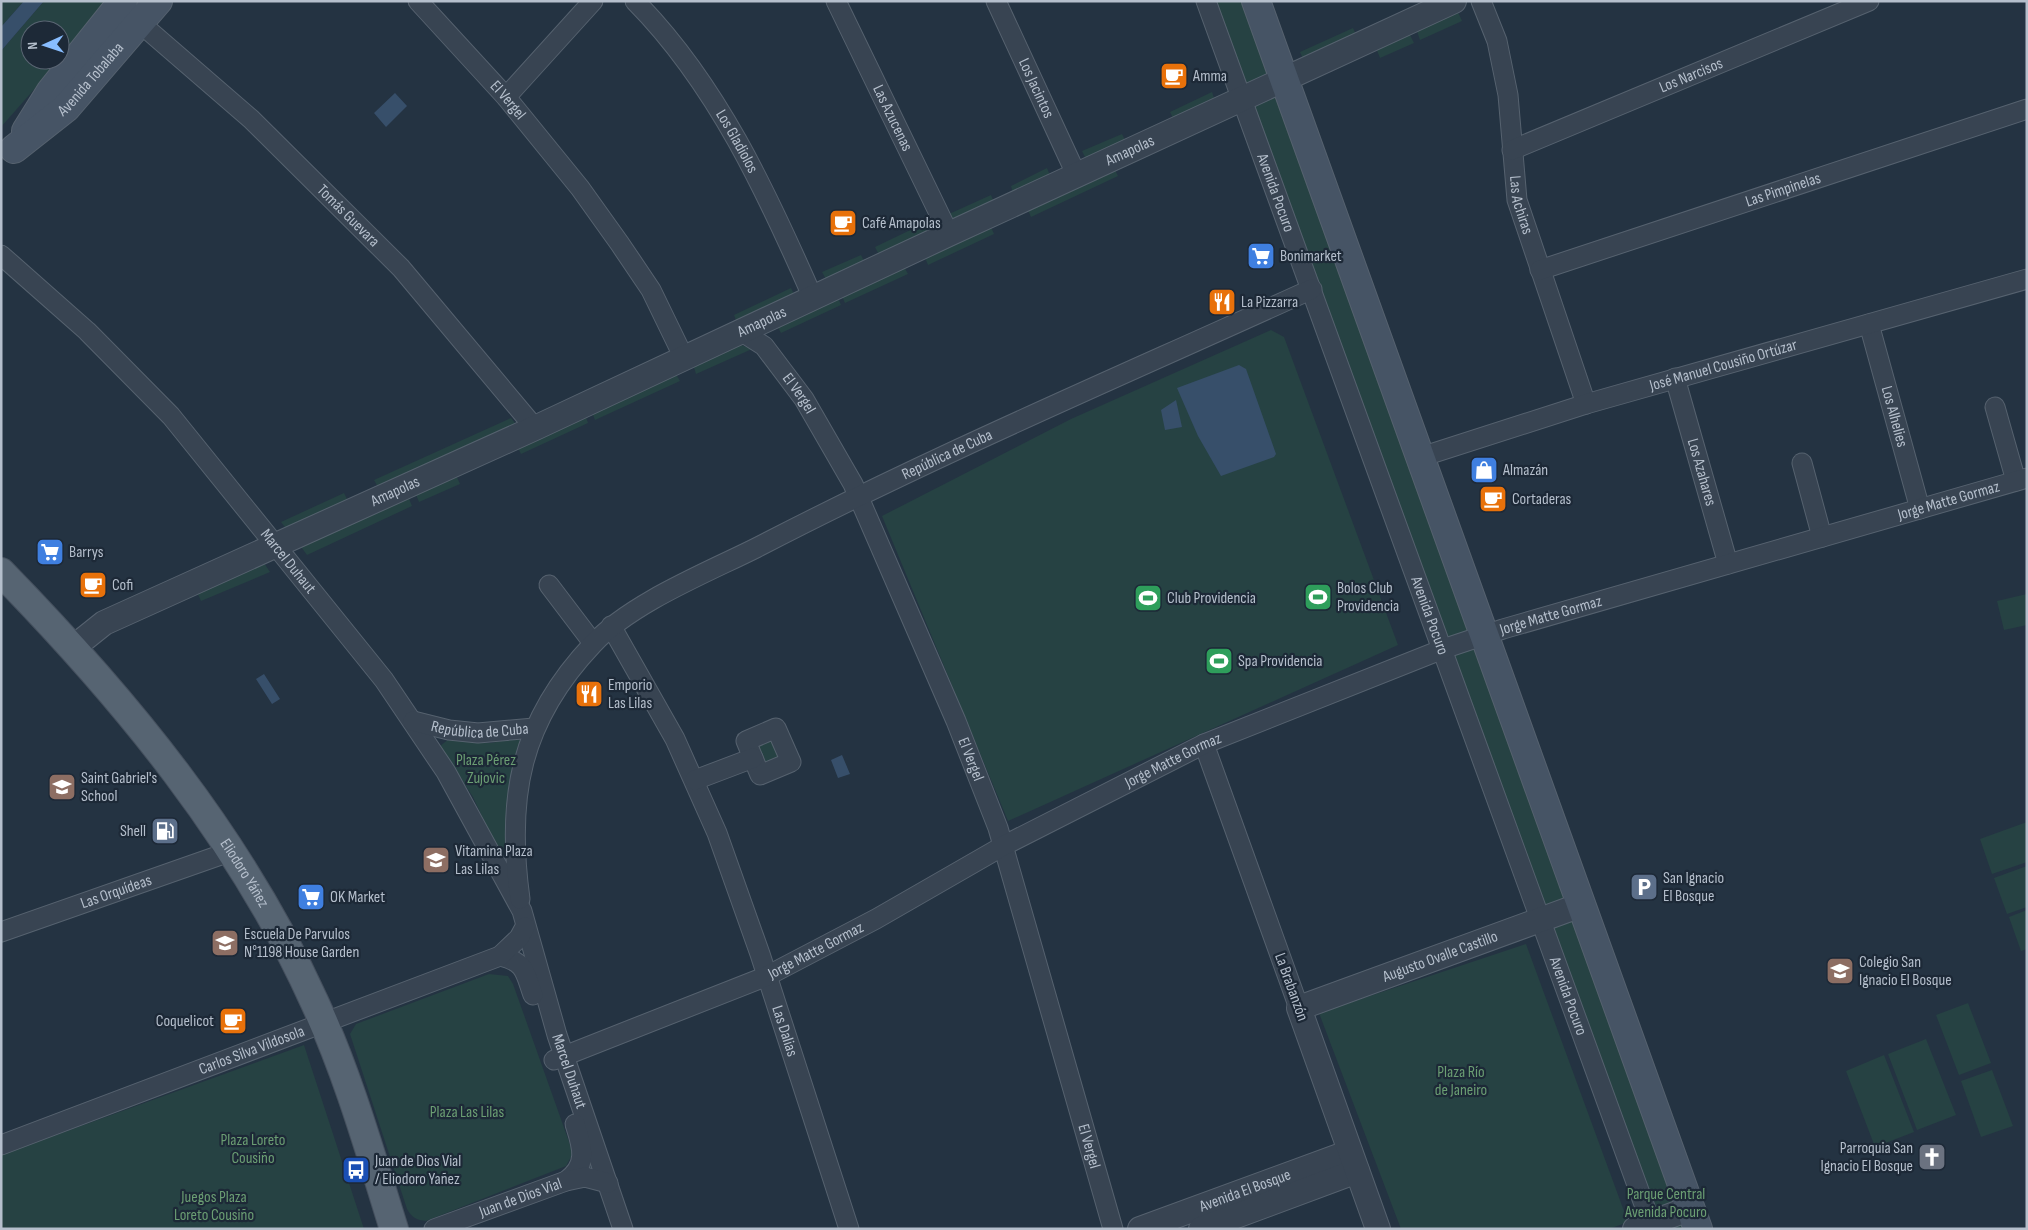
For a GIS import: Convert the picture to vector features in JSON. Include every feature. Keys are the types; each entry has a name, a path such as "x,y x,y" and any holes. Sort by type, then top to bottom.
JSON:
{"main road":[{"name":"Avenida Tobalaba","path":"7,157 51,91 123,1"},
{"name":"Avenida Tobalaba","path":"7,157 66,108 158,1"},
{"path":"1256,1 1695,1218"},
{"name":"Eliodoro Yáñez","path":"1,572 74,647 173,769 232,852 276,923 324,1024 352,1096 394,1229"}],"street":[{"name":"El Vergel","path":"418,1 506,97 580,188 650,290 684,358"},
{"path":"506,97 593,1"},
{"name":"Los Gladiolos","path":"635,1 661,27 733,132 761,183 813,298"},
{"name":"Las Azucenas","path":"836,1 949,234"},
{"name":"Los Jacintos","path":"996,1 1077,176"},
{"name":"Avenida Pocuro","path":"1206,1 1541,919 1646,1227"},
{"name":"Amapolas","path":"74,647 104,623 535,428 1454,1"},
{"name":"Las Achiras","path":"1481,1 1497,41 1508,95 1517,200 1586,404"},
{"name":"Los Narcisos","path":"1512,150 1869,1"},
{"name":"Tomás Guevara","path":"140,23 251,119 401,268 535,428"},
{"name":"Las Pimpinelas","path":"1540,270 2027,110"},
{"name":"Marcel Duhaut","path":"1,255 87,331 171,416 384,680 412,720 464,804 524,919"},
{"name":"José Manuel Cousiño Ortúzar","path":"1421,457 1586,404 2027,279"},
{"name":"República de Cuba","path":"412,720 449,730 478,733 534,728 552,694 593,643 611,626 651,602 858,496 1312,289"},
{"name":"Los Alhelies","path":"1869,324 1920,509"},
{"name":"El Vergel","path":"742,332 764,346 804,399 858,496 956,721 1003,846 1113,1229"},
{"name":"Los Azahares","path":"1675,378 1728,564"},
{"name":"Jorge Matte Gormaz","path":"559,1058 767,976 876,919 1003,846 1204,744 1443,649 1485,635 2021,479 1995,407"},
{"path":"1802,462 1822,537"},
{"path":"549,585 593,643"},
{"name":"Las Dalias","path":"611,626 675,739 695,780 719,840 767,976 850,1229"},
{"name":"Marcel Duhaut","path":"534,728 520,781 516,821 518,884 524,919 559,1058 608,1183 623,1229"},
{"name":"La Brabanzón","path":"1204,744 1378,1229"},
{"path":"695,780 753,758"},
{"name":"Las Orquídeas","path":"1,932 232,852"},
{"name":"Augusto Ovalle Castillo","path":"1299,1008 1582,905"},
{"name":"Carlos Silva Vildosola","path":"1,1145 500,956 519,938 524,919"},
{"path":"500,956 512,958 522,966 559,1058 583,1156 578,1170 566,1181"},
{"name":"Avenida El Bosque","path":"1140,1229 1354,1162"},
{"name":"Avenida El Bosque","path":"1201,1229 1354,1162"},
{"name":"Juan de Dios Vial","path":"434,1229 566,1181 586,1177 608,1183"},
{"path":"1646,1227 1695,1218"}],"green space":[{"path":"1,1 24,1 1,27"},
{"path":"44,1 111,1 70,48 70,20 28,20"},
{"name":"Parque Central Avenida Pocuro","path":"1215,1 1245,1 1693,1229 1658,1229"},
{"path":"1458,12 1462,21 1420,40 1417,31"},
{"path":"1353,28 1357,37 1304,61 1300,52"},
{"path":"20,29 20,70 51,70 1,127 1,51"},
{"path":"1409,33 1414,43 1380,58 1376,48"},
{"path":"1212,92 1215,101 1175,122 1170,112"},
{"path":"1122,134 1127,144 1087,161 1082,151"},
{"path":"1047,168 1051,178 1014,196 1011,186"},
{"path":"1114,168 1118,176 1031,217 1027,208"},
{"path":"991,195 995,205 952,220 949,214"},
{"path":"927,222 929,232 880,257 875,247"},
{"path":"990,225 994,234 928,265 924,255"},
{"path":"861,255 866,265 827,281 822,272"},
{"path":"903,265 908,274 845,303 841,294"},
{"path":"791,288 795,296 737,323 734,315"},
{"path":"837,295 841,305 781,333 776,324"},
{"name":"Club Providencia","path":"1271,330 1284,337 1398,645 1008,821 882,516 1071,419"},
{"path":"738,344 752,349 696,374 693,364"},
{"path":"674,371 680,381 595,420 591,410"},
{"path":"585,414 588,423 521,454 517,446"},
{"path":"511,418 515,423 513,428 379,489 374,480"},
{"path":"456,475 460,484 419,502 415,492"},
{"path":"344,493 349,503 288,531 281,522"},
{"path":"408,496 412,506 307,555 299,544"},
{"path":"262,560 270,572 201,601 196,590"},
{"path":"2027,594 2027,625 2004,630 1997,601"},
{"path":"773,736 783,760 763,768 754,744"},
{"name":"Plaza Pérez Zujovic","path":"517,738 522,742 514,769 509,809 507,850 504,855 499,853 473,797 440,746 449,739 491,743"},
{"path":"2027,822 2027,862 1992,874 1980,839"},
{"path":"2027,866 2027,907 2007,914 1994,878"},
{"path":"2027,910 2027,949 2021,951 2009,917"},
{"name":"Plaza Río de Janeiro","path":"1526,944 1628,1222 1609,1229 1401,1229 1319,1013"},
{"name":"Plaza Las Lilas","path":"489,974 508,976 513,984 573,1153 566,1166 426,1221 420,1220 415,1218 407,1209 350,1034 356,1024"},
{"path":"1968,1003 1991,1063 1959,1075 1936,1015"},
{"path":"1926,1039 1956,1115 1917,1130 1888,1054"},
{"name":"Plaza Loreto Cousiño","path":"304,1045 364,1229 1,1229 1,1155"},
{"path":"1884,1055 1914,1132 1875,1147 1846,1071"},
{"path":"1992,1070 2013,1126 1981,1137 1961,1081"}],"water":[{"path":"24,1 44,1 28,20 20,20 20,29 1,51 1,27"},
{"path":"395,93 407,106 386,127 374,113"},
{"path":"1239,365 1246,369 1276,454 1274,457 1221,476 1198,436 1177,388"},
{"path":"1176,400 1182,427 1165,430 1161,410"},
{"path":"264,674 280,699 272,704 256,679"},
{"path":"842,755 850,774 838,778 831,760"}],"place":[{"name":"Amma","path":"1174,76"},
{"name":"Café Amapolas","path":"843,223"},
{"name":"Bonimarket","path":"1261,256"},
{"name":"La Pizzarra","path":"1222,302"},
{"name":"Almazán","path":"1484,470"},
{"name":"Cortaderas","path":"1493,499"},
{"name":"Barrys","path":"50,552"},
{"name":"Cofi","path":"93,585"},
{"name":"Bolos Club Providencia","path":"1318,597"},
{"name":"Club Providencia","path":"1148,598"},
{"name":"Spa Providencia","path":"1219,661"},
{"name":"Emporio Las Lilas","path":"589,694"},
{"name":"Saint Gabriel's School","path":"62,787"},
{"name":"Shell","path":"165,831"},
{"name":"Vitamina Plaza Las Lilas","path":"436,860"},
{"name":"San Ignacio El Bosque","path":"1644,887"},
{"name":"OK Market","path":"311,897"},
{"name":"Escuela De Parvulos N°1198 House Garden","path":"225,943"},
{"name":"Colegio San Ignacio El Bosque","path":"1840,971"},
{"name":"Coquelicot","path":"233,1021"},
{"name":"Parroquia San Ignacio El Bosque","path":"1932,1157"},
{"name":"Juan de Dios Vial / Eliodoro Yañez","path":"356,1170"}],"park label":[{"name":"Juegos Plaza Loreto Cousiño","path":"214,1206"}]}
